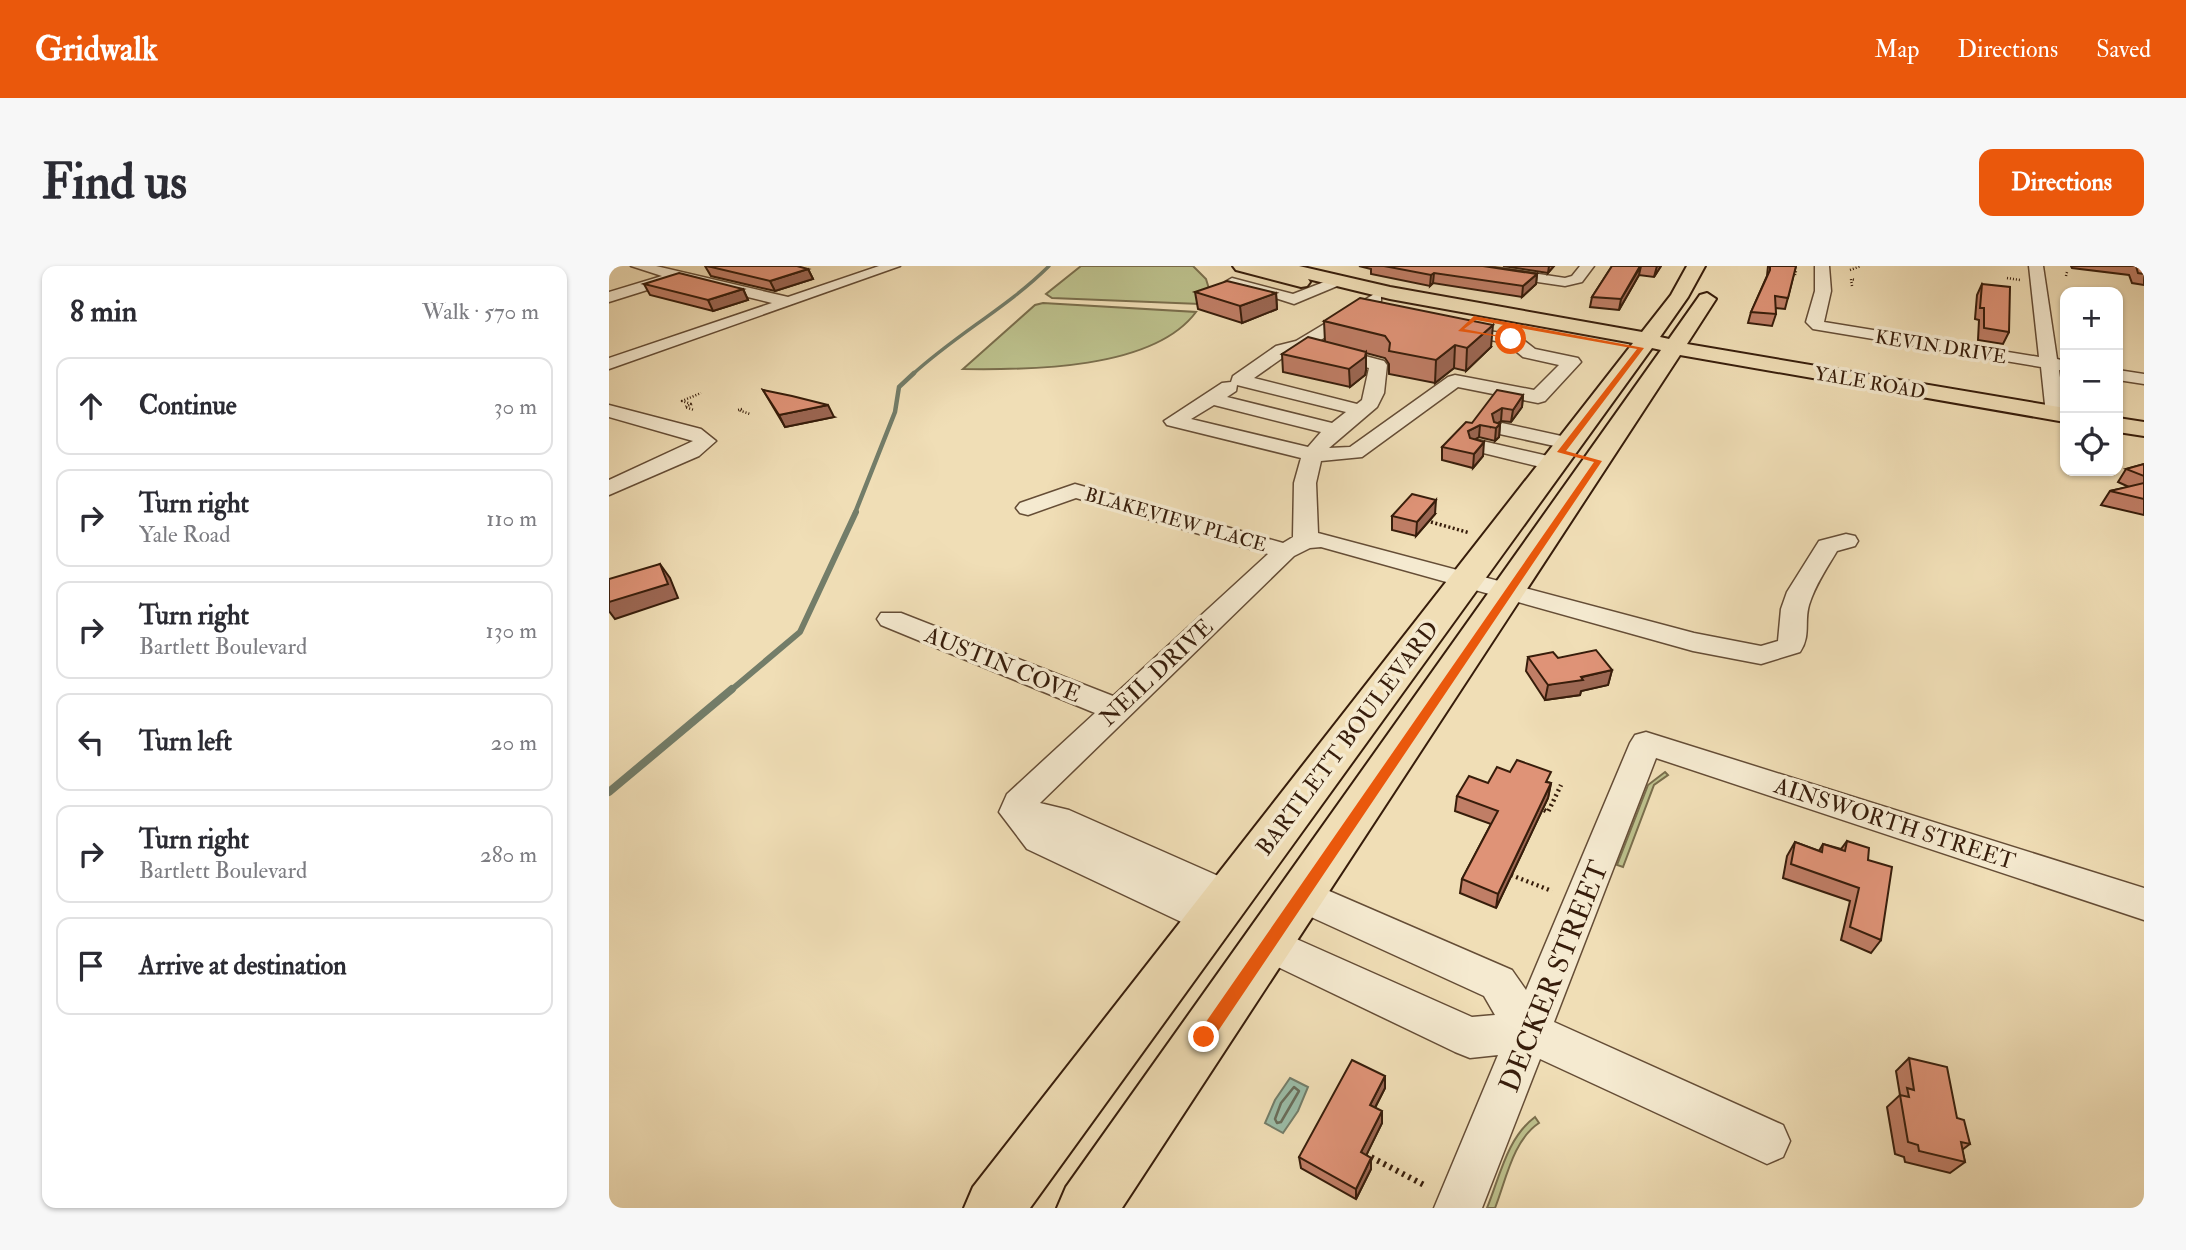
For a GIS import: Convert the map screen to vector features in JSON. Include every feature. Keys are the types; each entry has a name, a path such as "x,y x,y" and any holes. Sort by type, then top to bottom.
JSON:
{"main road":[{"name":"YALE ROAD","path":"1277,266 1330,284 1379,307 1467,324 1675,348 2060,415"},
{"name":"BARTLETT BOULEVARD","path":"995,1208 1679,297 1696,266"},
{"name":"YALE ROAD","path":"1237,274 1330,284 1643,344"},
{"name":"BARTLETT BOULEVARD","path":"1087,1208 1508,590 1599,461 1717,281"},
{"path":"2123,426 2144,429"},
{"path":"1561,453 1599,461"},
{"path":"1219,909 1300,895"},
{"path":"1219,909 1267,943"}],"street":[{"path":"638,266 788,302"},
{"path":"609,364 893,266"},
{"path":"1457,266 1565,282 1577,279 1587,266"},
{"name":"KEVIN DRIVE","path":"1822,266 1824,288 1814,320 1817,325 2057,365"},
{"path":"2036,266 2057,365 2060,415"},
{"path":"609,297 679,276"},
{"path":"1379,307 1356,311 1302,345 1282,350 1174,421 1314,455 1355,453 1430,397 1455,382 1538,397 1572,362 1536,354 1511,339 1467,324 1434,325"},
{"path":"1302,345 1370,361 1378,365 1389,387 1430,397"},
{"path":"1501,390 1536,354"},
{"path":"2123,376 2144,379"},
{"path":"1239,380 1360,410"},
{"path":"1295,546 1308,520 1306,474 1317,446 1389,387"},
{"path":"1211,399 1336,430"},
{"path":"609,411 716,440 609,488"},
{"path":"1509,430 1561,453 1488,449 1509,430"},
{"name":"BLAKEVIEW PLACE","path":"1028,508 1075,491 1295,546 1322,540 1719,648 1761,655 1790,646 1794,636 1794,609 1800,592 1828,546 1846,541"},
{"name":"NEIL DRIVE","path":"1219,909 1039,839 1016,812 1019,803 1115,709 1295,546"},
{"name":"AUSTIN COVE","path":"891,619 1115,709"},
{"name":"AINSWORTH STREET","path":"1646,743 2144,904"},
{"name":"DECKER STREET","path":"1458,1208 1646,743"},
{"path":"1300,895 1498,983 1529,1032"},
{"path":"1267,943 1470,1038 1529,1032 1767,1141"}],"path":[{"path":"1850,270 1861,266"},
{"path":"1852,286 1851,279 1855,280"},
{"path":"694,410 685,407 692,404 682,401 701,393"},
{"path":"742,409 738,410 750,414"},
{"path":"1430,522 1476,534"},
{"path":"1544,810 1548,812 1561,785"},
{"path":"1511,876 1552,891"},
{"path":"1365,1154 1424,1185"}],"shaded area":[{"path":"1081,266 1193,266 1206,279 1210,292 1200,304 1052,298 1046,294"},
{"path":"1043,303 1196,312 1176,331 1151,346 1121,356 1054,367 963,369 1035,305"},
{"path":"1665,772 1668,775 1654,785 1623,867 1617,865 1648,785"},
{"path":"1535,1117 1539,1123 1530,1130 1517,1150 1495,1208 1487,1208 1511,1147 1525,1126"}],"water":[{"path":"1290,1078 1308,1087 1298,1111 1283,1133 1265,1123 1275,1100"}],"building":[{"path":"707,266 797,266 808,269 770,281"},
{"path":"1384,266 1483,266 1537,274 1523,286 1434,273 1431,275"},
{"path":"1612,266 1640,266 1621,299 1592,297"},
{"path":"1770,266 1796,266 1788,298 1775,296 1776,314 1751,312 1770,270"},
{"path":"2136,266 2144,266 2144,274 2138,273"},
{"path":"679,273 743,289 708,300 644,284"},
{"path":"1227,281 1276,293 1240,306 1195,292"},
{"path":"1982,284 2010,287 2009,332 1984,328 1984,308 1980,308"},
{"path":"1360,298 1493,325 1467,348 1455,345 1436,360 1389,351 1390,343 1385,336 1324,321"},
{"path":"1308,337 1366,352 1365,357 1349,369 1282,354"},
{"path":"763,390 792,396 828,405 779,415"},
{"path":"1497,390 1523,395 1513,410 1502,408 1492,414 1494,422 1500,424 1496,428 1480,425 1468,431 1470,438 1484,442 1474,454 1442,447 1466,422 1472,423"},
{"path":"2144,464 2144,476 2126,469"},
{"path":"2144,483 2144,499 2110,491"},
{"path":"1412,494 1436,500 1417,522 1392,516"},
{"path":"660,564 668,584 609,602 609,579"},
{"path":"1596,650 1612,670 1581,677 1583,680 1548,685 1528,657 1553,652 1558,658"},
{"path":"1517,760 1551,772 1546,782 1551,783 1498,894 1462,879 1498,811 1457,796 1469,776 1488,783 1497,767 1510,772"},
{"path":"1847,841 1869,848 1868,860 1892,867 1881,940 1850,927 1859,888 1791,864 1795,842 1822,852 1823,844 1845,851"},
{"path":"1909,1058 1947,1067 1957,1118 1964,1120 1970,1144 1961,1142 1965,1162 1919,1151 1918,1145 1908,1142 1900,1095 1909,1097 1907,1088 1914,1090"},
{"path":"1352,1060 1385,1076 1370,1105 1382,1111 1361,1152 1371,1158 1356,1189 1299,1157"}],"waterway":[{"path":"912,375 1016,295 1049,266"},
{"path":"855,513 895,412 899,387 914,373"},
{"path":"730,691 800,632 856,512"},
{"path":"609,792 732,689"}],"route":[{"path":"1204,1037 1599,461 1561,452 1641,348 1474,318 1460,330 1511,339"}]}
